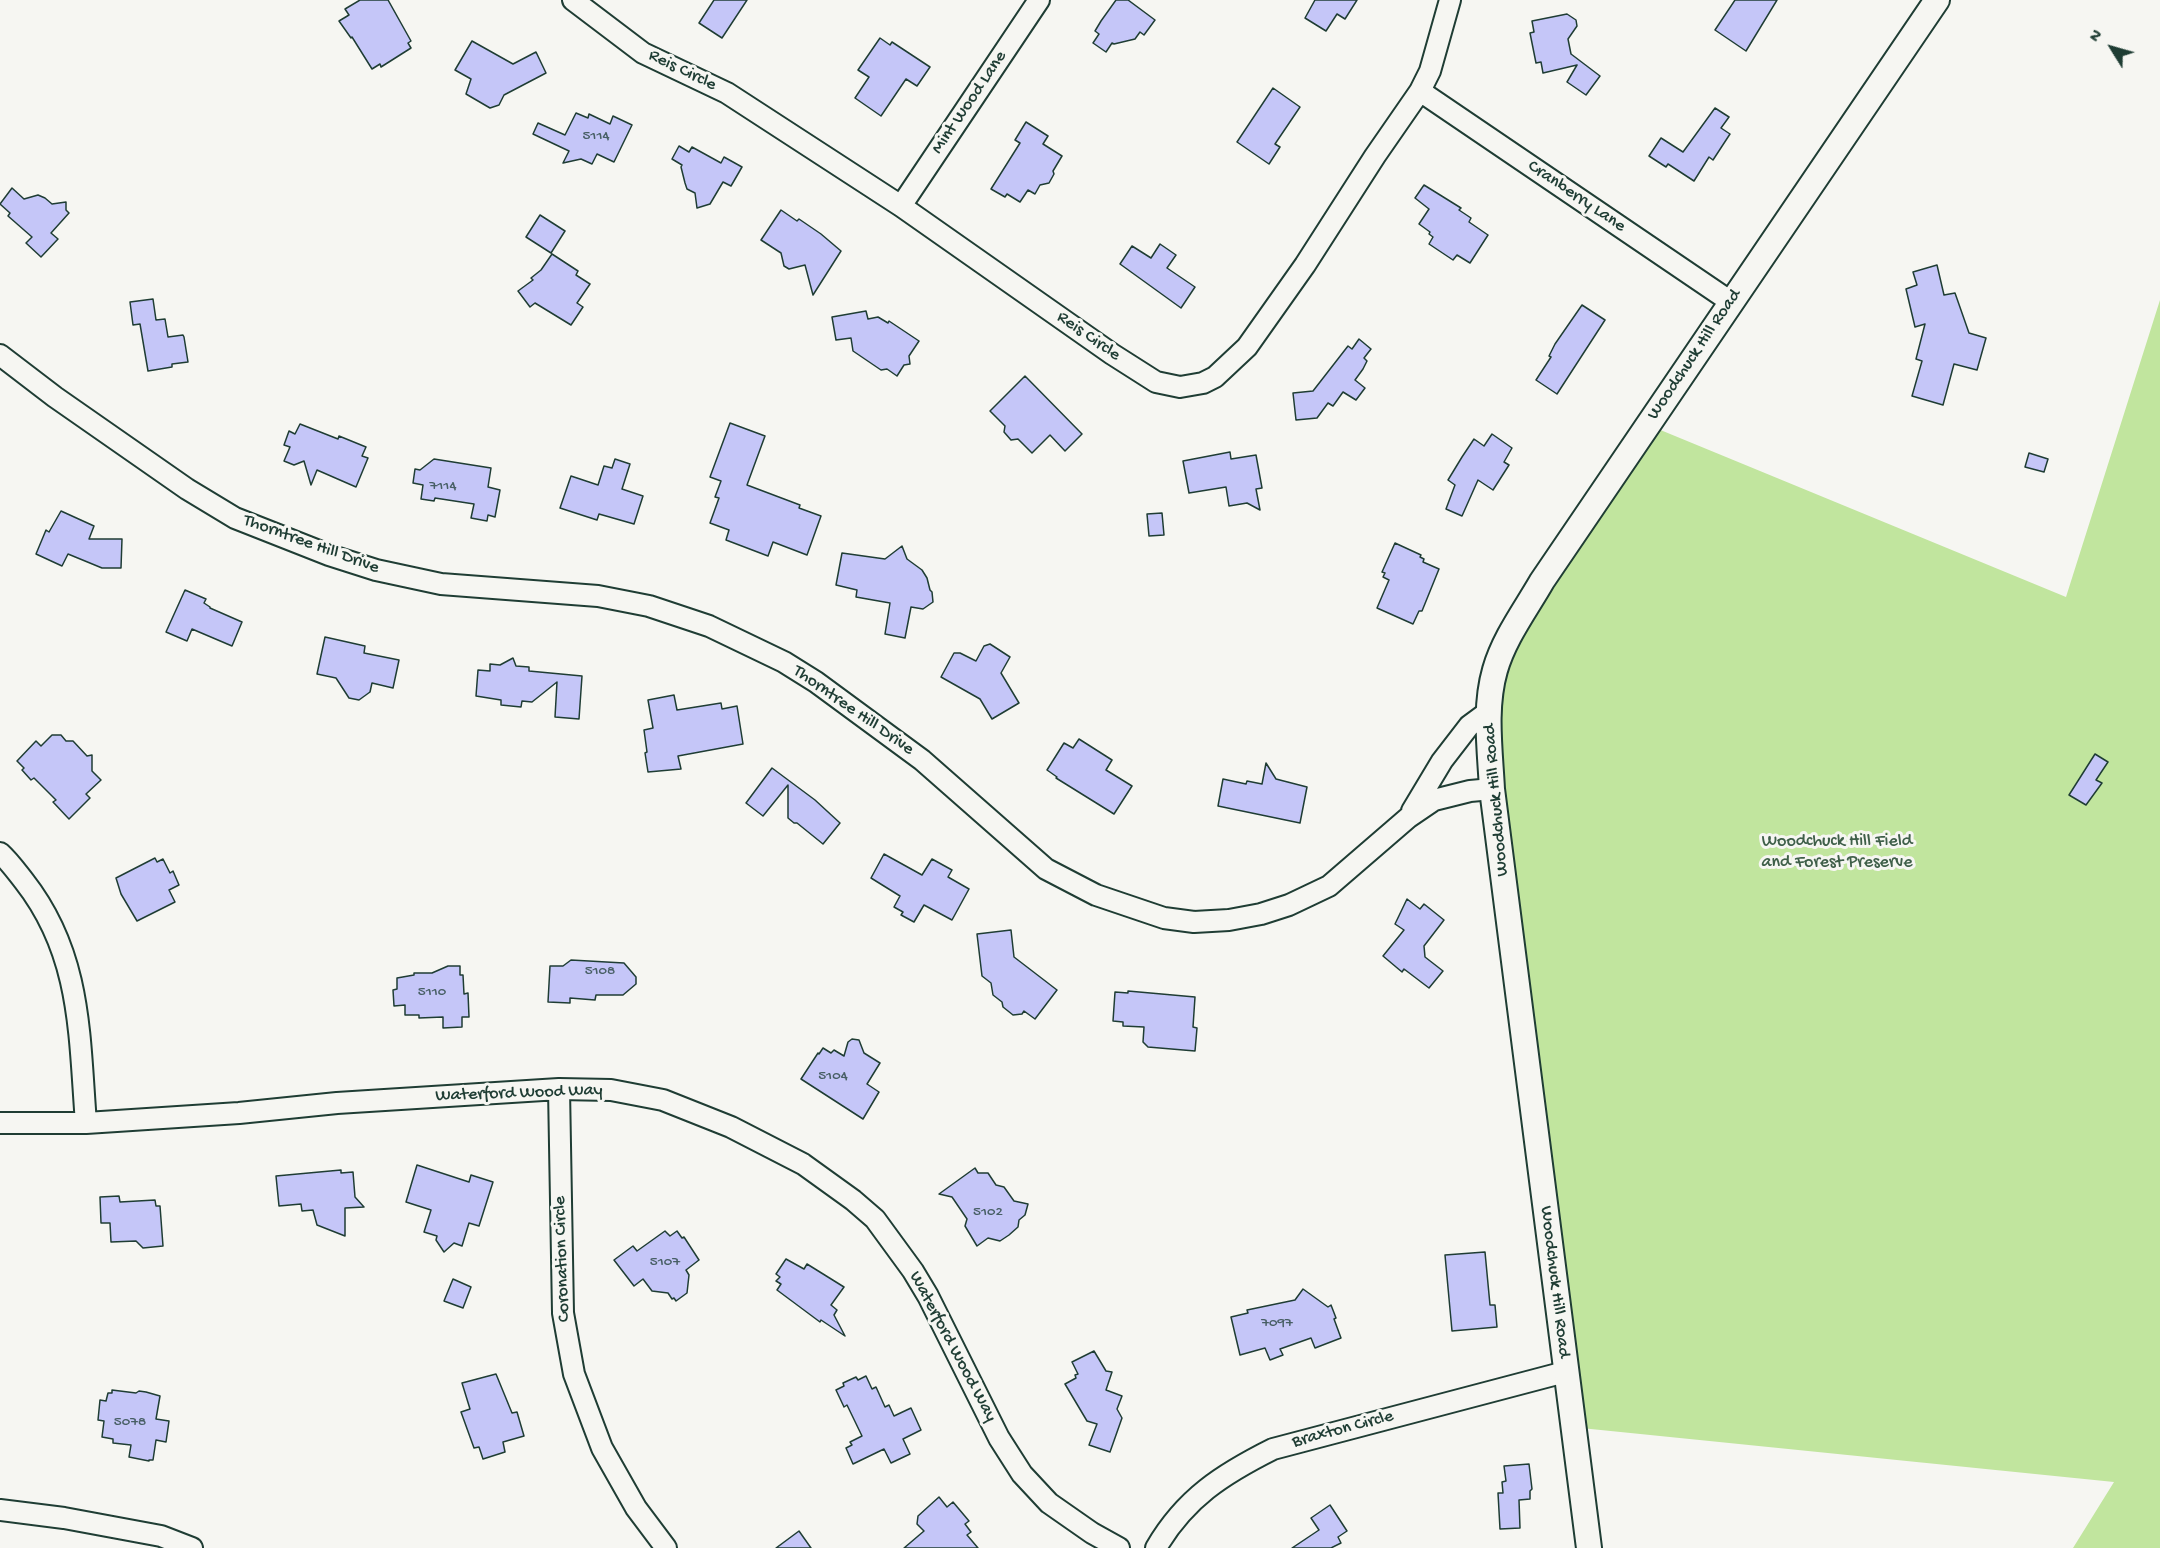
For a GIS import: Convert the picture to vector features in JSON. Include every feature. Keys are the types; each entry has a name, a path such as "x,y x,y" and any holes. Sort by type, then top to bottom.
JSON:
{"street":[{"name":"Reis Circle","path":"573,0 598,7 643,53 727,93 901,206 1112,354 1156,382 1180,387 1203,383 1215,377 1247,347 1305,265 1420,91 1430,71 1450,0"},
{"name":"Mint Wood Lane","path":"901,206 1039,0"},
{"name":"Woodchuck Hill Road","path":"1589,1548 1492,789 1488,712 1495,670 1512,633 1542,580 1937,0"},
{"name":"Cranberry Lane","path":"1420,91 1731,302"},
{"name":"Thorntree Hill Drive","path":"0,355 187,489 235,518 318,551 376,570 441,584 598,596 649,606 709,626 784,662 816,682 922,760 1046,869 1095,895 1164,918 1194,922 1229,920 1261,914 1289,905 1329,886 1408,817 1434,800 1450,795 1492,789"},
{"name":"Thorntree Hill Drive","path":"1408,817 1450,750 1468,726 1488,712"},
{"path":"0,853 35,895 58,934 69,970 77,1014 86,1123"},
{"name":"Waterford Wood Way","path":"0,1124 86,1123 239,1113 337,1103 559,1089 611,1090 663,1100 730,1127 803,1164 854,1200 875,1219 913,1271 928,1296 999,1438 1022,1474 1049,1503 1092,1533 1119,1548"},
{"name":"Coronation Circle","path":"559,1089 563,1313 574,1374 602,1448 636,1509 666,1548"},
{"name":"Braxton Circle","path":"1156,1548 1165,1532 1196,1497 1232,1470 1273,1449 1565,1372"},
{"path":"0,1510 64,1518 161,1536 192,1548"}],"green space":[{"name":"Woodchuck Hill Field and Forest Preserve","path":"2160,300 2160,1548 2073,1548 2114,1482 1581,1428 1502,789 1499,711 1505,673 1525,628 1658,429 2066,597"}],"building":[{"path":"360,0 388,0 411,41 408,43 411,48 381,67 380,64 372,69 339,21 349,15 345,9"},
{"path":"714,0 747,0 722,38 699,23"},
{"path":"1116,0 1128,0 1155,20 1144,35 1140,32 1135,39 1112,43 1106,52 1093,43 1099,34 1095,31"},
{"path":"1315,0 1357,0 1345,19 1337,14 1326,31 1305,18"},
{"path":"1735,0 1777,0 1746,51 1715,30"},
{"path":"1567,14 1576,20 1577,26 1568,39 1571,54 1600,76 1586,95 1567,82 1577,65 1543,73 1541,62 1536,63 1530,33 1534,32 1532,21"},
{"path":"880,38 890,45 892,42 930,67 917,86 906,79 881,116 855,98 869,77 858,70"},
{"path":"472,41 513,64 536,52 546,73 504,95 499,105 490,108 466,94 471,79 455,70"},
{"path":"1273,88 1300,107 1275,144 1280,147 1269,164 1237,142"},
{"path":"1715,108 1729,117 1721,128 1730,134 1713,160 1709,157 1694,181 1668,164 1666,167 1649,156 1661,138 1683,152"},
{"path":"576,113 588,118 589,114 610,124 613,116 632,125 614,162 597,154 592,164 581,159 563,163 569,151 533,134 538,123 565,135"},
{"path":"1026,122 1048,136 1043,144 1062,156 1049,183 1040,185 1035,194 1028,190 1020,202 1007,194 1005,197 991,189 1020,143 1015,140"},
{"path":"679,146 689,152 692,147 721,163 724,157 742,167 731,186 723,182 710,204 697,208 695,193 687,189 682,165 672,159"},
{"path":"1424,185 1461,208 1459,210 1471,218 1469,222 1488,235 1470,263 1457,255 1453,260 1429,244 1433,237 1419,224 1429,209 1415,198"},
{"path":"12,188 24,199 38,195 52,204 66,202 66,210 69,213 51,233 58,239 41,257 26,243 32,237 8,216 10,213 0,204"},
{"path":"781,210 821,234 841,251 813,295 805,265 789,269 784,266 781,253 761,240"},
{"path":"540,215 565,231 551,253 526,237"},
{"path":"1160,244 1176,255 1167,268 1195,287 1181,308 1120,264 1132,246 1151,258"},
{"path":"552,254 578,271 576,275 590,284 577,303 583,307 571,325 535,303 530,307 518,291 533,280 531,278 541,270"},
{"path":"1937,265 1944,295 1955,293 1969,333 1986,338 1977,370 1954,364 1943,405 1912,396 1922,361 1916,359 1925,324 1915,327 1906,289 1917,285 1913,272"},
{"path":"153,299 156,320 165,319 168,337 183,335 188,362 148,371 140,324 133,325 130,302"},
{"path":"1582,305 1605,320 1557,394 1536,380 1551,357 1549,356 1555,344"},
{"path":"866,311 868,319 878,317 888,323 889,321 919,341 909,356 910,364 904,365 897,376 887,369 881,370 853,351 851,338 836,340 832,317"},
{"path":"1359,339 1371,349 1364,358 1367,361 1355,380 1365,388 1356,400 1343,392 1333,406 1328,403 1317,418 1296,420 1293,393 1313,391 1348,346 1352,349"},
{"path":"1025,376 1082,434 1065,451 1050,435 1032,453 1018,439 1011,440 1004,432 1005,426 990,411"},
{"path":"730,423 765,436 747,485 800,505 799,508 821,516 807,555 773,542 768,556 726,540 729,530 710,523 719,498 715,497 721,481 710,477"},
{"path":"300,424 366,447 362,456 368,458 356,487 317,470 311,485 304,461 294,465 284,461 290,447 284,445 289,431 295,434"},
{"path":"1492,434 1512,448 1504,462 1509,465 1493,490 1478,480 1462,516 1446,509 1455,485 1448,480 1462,457 1474,439 1484,446"},
{"path":"1230,452 1231,459 1256,455 1262,488 1256,489 1260,510 1247,503 1229,506 1226,487 1189,493 1183,461"},
{"path":"2029,453 2048,459 2044,472 2025,467"},
{"path":"434,459 491,468 488,487 500,490 495,517 488,515 487,521 471,518 474,504 435,498 434,501 421,499 423,485 413,483 415,469 420,470"},
{"path":"615,459 630,464 622,489 643,496 634,524 599,514 597,520 560,508 571,476 598,485 604,466 612,468"},
{"path":"61,511 94,526 89,539 122,539 121,568 102,568 68,554 62,566 36,554 46,530 49,532"},
{"path":"1162,513 1164,535 1149,536 1147,514"},
{"path":"1395,543 1421,555 1423,562 1439,569 1422,611 1419,611 1413,624 1377,608 1389,580 1383,577 1385,573 1382,572"},
{"path":"902,546 907,559 922,570 927,578 933,602 923,609 911,607 905,638 885,634 890,603 856,597 857,590 836,585 842,553 885,559"},
{"path":"185,590 206,599 204,603 210,608 242,622 232,646 192,629 187,641 166,632"},
{"path":"325,637 365,646 364,653 399,660 393,688 372,683 370,692 359,700 349,698 336,678 317,674"},
{"path":"990,644 1010,657 1001,673 1019,703 992,719 980,699 941,677 954,653 960,653 976,661 984,646"},
{"path":"513,658 516,666 529,667 529,671 582,676 579,719 555,717 557,682 532,702 522,701 521,707 501,705 501,700 476,696 478,670 490,671 490,664 500,665"},
{"path":"674,695 677,710 721,703 722,709 737,706 743,744 678,756 681,769 648,772 644,730 653,728 648,700"},
{"path":"52,735 61,735 66,741 73,741 87,756 92,755 92,771 101,780 86,794 90,798 69,819 53,802 56,800 34,778 31,780 17,761 36,741 41,746"},
{"path":"1079,739 1112,760 1106,770 1132,786 1114,814 1047,770 1064,743 1073,748"},
{"path":"2095,754 2108,762 2096,780 2102,783 2086,805 2069,795"},
{"path":"1266,763 1276,779 1307,787 1300,823 1218,806 1223,779 1246,784 1247,781 1262,784"},
{"path":"772,768 815,800 840,823 823,844 788,818 788,785 763,816 746,803"},
{"path":"884,854 922,875 932,859 952,870 948,877 969,889 952,920 924,905 914,922 901,915 903,912 894,907 900,896 871,878"},
{"path":"155,858 157,862 163,859 170,873 173,871 179,885 169,890 175,902 137,921 121,894 116,878"},
{"path":"1407,899 1420,909 1424,904 1444,920 1424,946 1425,957 1443,971 1429,988 1404,969 1402,972 1383,956 1404,930 1395,924"},
{"path":"1011,930 1014,957 1057,990 1035,1019 1024,1011 1022,1014 1013,1015 1003,1007 1002,1002 993,995 991,983 982,976 977,934"},
{"path":"571,960 624,963 636,977 636,984 623,995 596,995 595,1000 570,998 570,1003 548,1002 550,966 563,966"},
{"path":"448,966 460,966 464,994 468,993 469,1017 462,1017 462,1027 443,1028 443,1017 419,1018 419,1015 405,1015 405,1005 394,1006 393,990 397,989 397,978 414,975 414,973 432,973"},
{"path":"1128,991 1195,997 1193,1027 1197,1028 1195,1051 1148,1047 1143,1042 1144,1027 1123,1026 1123,1022 1113,1021 1115,992 1128,993"},
{"path":"852,1039 859,1040 864,1053 880,1063 867,1084 879,1092 863,1119 801,1079 823,1048 831,1053 834,1050 844,1056 848,1042"},
{"path":"417,1165 469,1182 471,1175 493,1182 479,1226 469,1223 462,1246 454,1243 444,1252 436,1240 437,1236 424,1232 431,1210 406,1202"},
{"path":"975,1168 978,1173 988,1173 996,1185 1004,1187 1014,1201 1028,1204 1025,1215 1019,1220 1018,1227 1009,1235 1000,1241 988,1238 977,1246 965,1226 967,1219 952,1197 939,1194"},
{"path":"341,1170 341,1173 353,1172 355,1197 364,1207 345,1208 345,1236 317,1225 313,1210 302,1211 301,1204 279,1206 276,1176"},
{"path":"119,1196 120,1202 155,1200 156,1206 160,1206 163,1246 143,1248 136,1241 111,1242 110,1223 101,1223 100,1197"},
{"path":"665,1231 670,1236 677,1231 682,1238 684,1237 699,1260 686,1270 689,1275 687,1293 676,1301 668,1293 652,1291 643,1279 634,1286 614,1260 633,1246 637,1251"},
{"path":"1485,1252 1490,1305 1495,1305 1497,1327 1452,1331 1445,1255"},
{"path":"786,1259 804,1269 807,1264 844,1287 831,1305 837,1310 834,1315 845,1336 821,1320 820,1322 777,1290 781,1284 776,1281 780,1277 776,1274"},
{"path":"453,1279 471,1287 463,1308 444,1301"},
{"path":"1303,1289 1328,1307 1331,1305 1341,1338 1315,1348 1311,1338 1280,1349 1283,1355 1270,1360 1265,1348 1240,1355 1231,1317 1248,1313 1247,1310 1295,1300"},
{"path":"1094,1351 1106,1371 1112,1372 1106,1390 1122,1396 1117,1409 1122,1418 1110,1452 1089,1445 1097,1424 1087,1421 1065,1384 1076,1378 1075,1375 1078,1374 1072,1362"},
{"path":"496,1374 512,1413 517,1412 524,1436 503,1442 505,1452 483,1459 479,1447 474,1448 461,1412 470,1409 462,1383"},
{"path":"866,1376 872,1389 876,1387 885,1407 889,1405 894,1416 911,1408 921,1430 903,1439 910,1454 891,1463 884,1449 853,1464 846,1448 852,1445 850,1442 862,1436 847,1405 844,1407 836,1390 844,1386 843,1383 856,1377 858,1380"},
{"path":"112,1390 136,1393 139,1391 160,1396 156,1419 169,1421 166,1442 156,1440 153,1460 129,1457 131,1445 113,1443 113,1439 102,1437 104,1421 98,1420 100,1400 106,1401 108,1393 112,1393"},
{"path":"1529,1464 1532,1489 1530,1499 1519,1500 1520,1528 1500,1529 1498,1493 1503,1493 1502,1482 1506,1481 1504,1466"},
{"path":"939,1497 947,1507 953,1502 969,1521 965,1524 971,1532 967,1535 978,1548 904,1548 924,1531 917,1524 918,1516"},
{"path":"1330,1505 1347,1531 1338,1537 1341,1543 1331,1548 1292,1548 1319,1530 1311,1518"},
{"path":"799,1531 811,1548 776,1548"}]}
